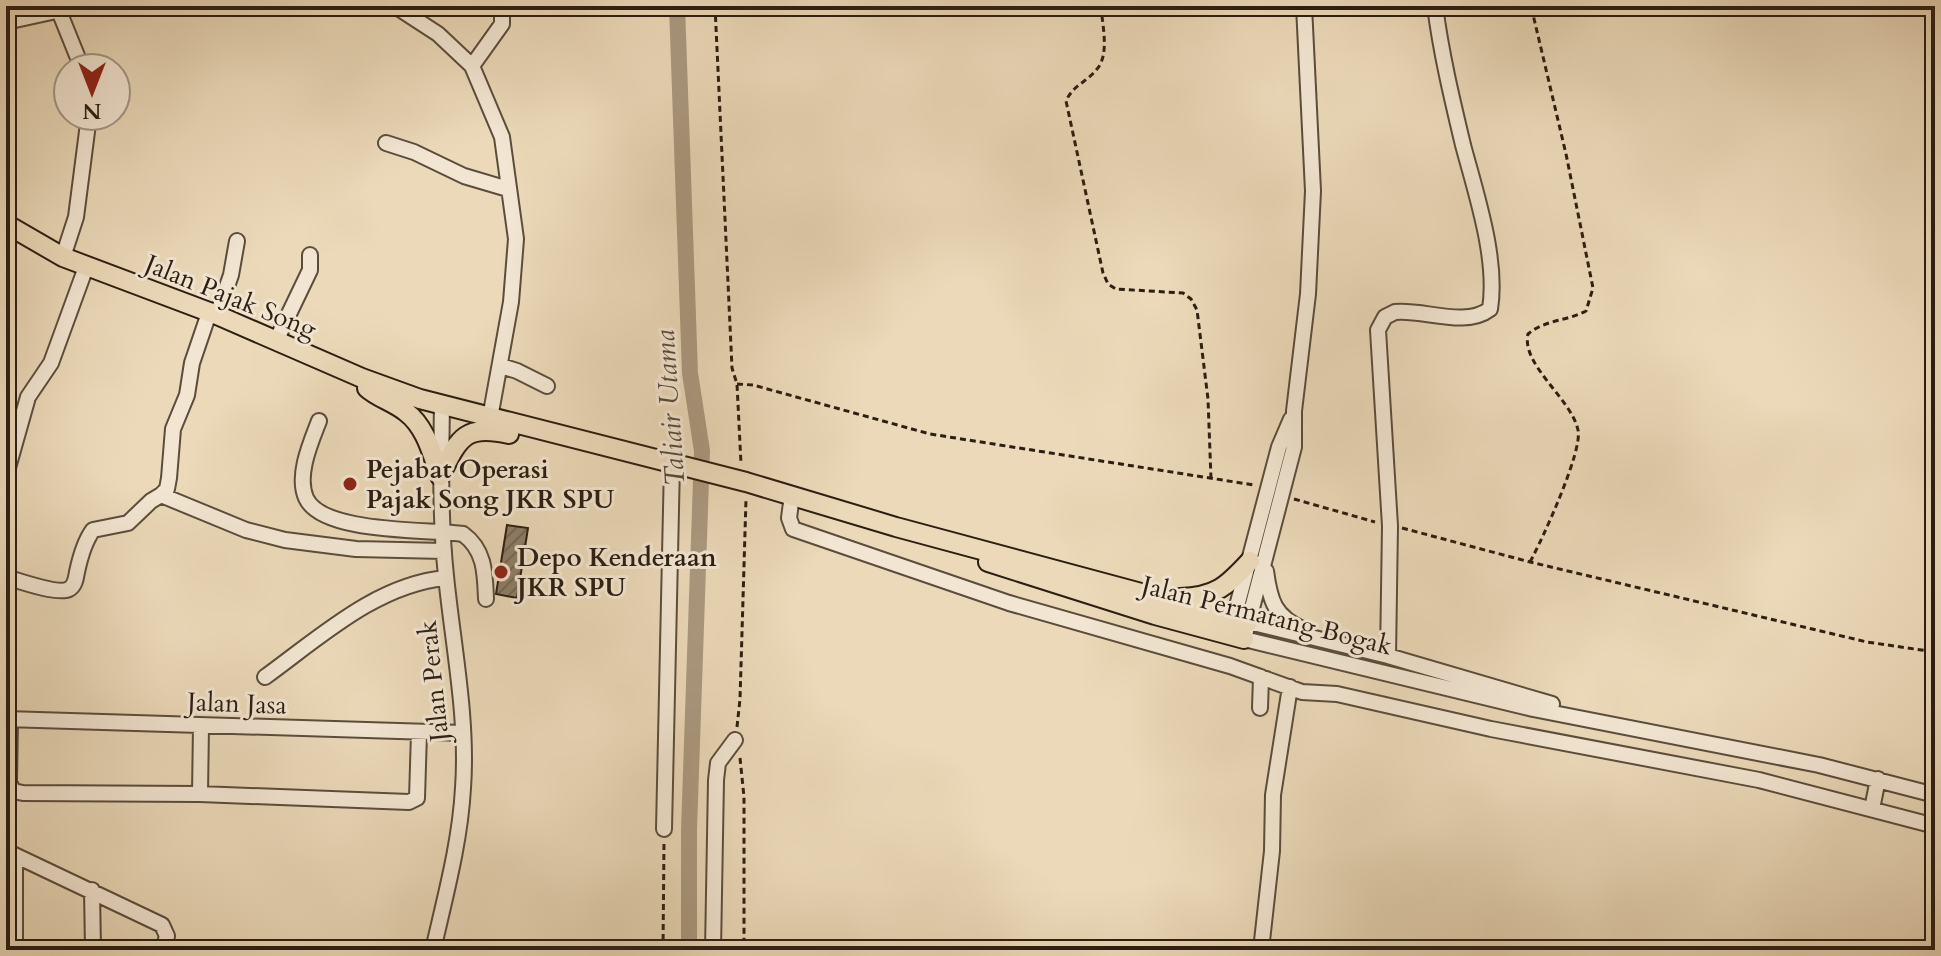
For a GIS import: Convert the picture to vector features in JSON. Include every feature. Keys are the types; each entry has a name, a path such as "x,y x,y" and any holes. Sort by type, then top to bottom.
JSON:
{"main road":[{"name":"Jalan Pajak Song","path":"6,224 86,267 213,314 362,378 442,405"},
{"path":"362,378 370,391 407,413 417,423 440,476"},
{"name":"Jalan Permatang Bogak","path":"442,405 746,482 896,527 1161,598 1239,629"},
{"path":"440,476 454,448 476,430 494,431 594,455 620,458 639,456"},
{"name":"Jalan Permatang Bogak","path":"896,527 1003,568 1155,615 1239,629"},
{"path":"1161,598 1212,594 1257,562"}],"street":[{"path":"6,22 79,6"},
{"path":"395,6 438,34 472,66 502,137 516,239 511,302 490,418"},
{"path":"472,66 502,24 502,6"},
{"path":"1239,629 1276,492 1294,447 1294,411 1307,309 1312,228 1304,6"},
{"path":"1388,656 1390,526 1378,330 1390,313 1481,315 1490,309 1492,294 1481,213 1453,104 1435,6"},
{"path":"59,11 76,52"},
{"path":"63,257 76,217 87,132"},
{"path":"386,143 414,152 464,176 508,189"},
{"path":"6,577 44,587 69,589 93,530 128,523 167,489 173,429 187,395 192,363 231,275 237,241"},
{"path":"276,341 310,270 310,255"},
{"path":"6,475 28,397 51,363 86,267"},
{"path":"501,366 547,386"},
{"name":"Jalan Perak","path":"433,950 463,789 463,733 444,551 440,476 442,405"},
{"path":"319,421 304,460 306,497 312,506 333,520 354,525 463,534 477,544 486,599"},
{"path":"664,829 678,466"},
{"path":"161,495 246,530 276,538 356,549 444,551"},
{"path":"792,495 789,518 793,529 1009,603 1148,641 1261,677 1289,693"},
{"path":"1257,562 1279,614 1290,623 1330,641"},
{"path":"265,677 383,596 423,580 446,578"},
{"name":"Jalan Permatang Bogak","path":"1239,629 1533,709 1633,728"},
{"name":"Jalan Permatang Bogak","path":"1239,629 1330,641 1388,656 1633,728 1875,794 1935,795"},
{"path":"1261,677 1260,703 1289,693 1337,694 1491,729 1759,780 1875,794 1935,826"},
{"path":"1261,950 1272,851 1273,795 1289,693"},
{"path":"8,719 9,782 13,791 23,793 200,794 409,802 417,798 419,733"},
{"name":"Jalan Jasa","path":"8,719 463,733"},
{"path":"200,794 201,726"},
{"path":"713,950 716,780 718,763 735,740"},
{"path":"15,950 10,854 162,925 167,936 163,950"},
{"path":"92,890 93,950"}],"path":[{"path":"715,6 732,368 737,384 740,456 746,482 740,699 735,740 744,797 744,950"},
{"path":"1101,6 1104,55 1098,69 1070,91 1066,101 1103,273 1108,284 1116,289 1183,293 1197,310 1208,399 1211,479"},
{"path":"1530,562 1560,493 1578,442 1578,431 1571,414 1527,351 1528,334 1536,327 1573,318 1586,311 1593,288 1566,154 1531,6"},
{"path":"737,384 753,385 930,434 1276,492 1390,526 1530,562 1867,642 1935,652"},
{"path":"663,950 664,829"}],"building":[{"path":"507,525 528,528 517,598 496,594"}],"waterway":[{"name":"Taliair Utama","path":"677,6 690,373 702,451 689,830 689,950"}],"place":[{"name":"Pejabat Operasi Pajak Song JKR SPU","path":"350,484"},
{"name":"Depo Kenderaan JKR SPU","path":"501,572"}]}
